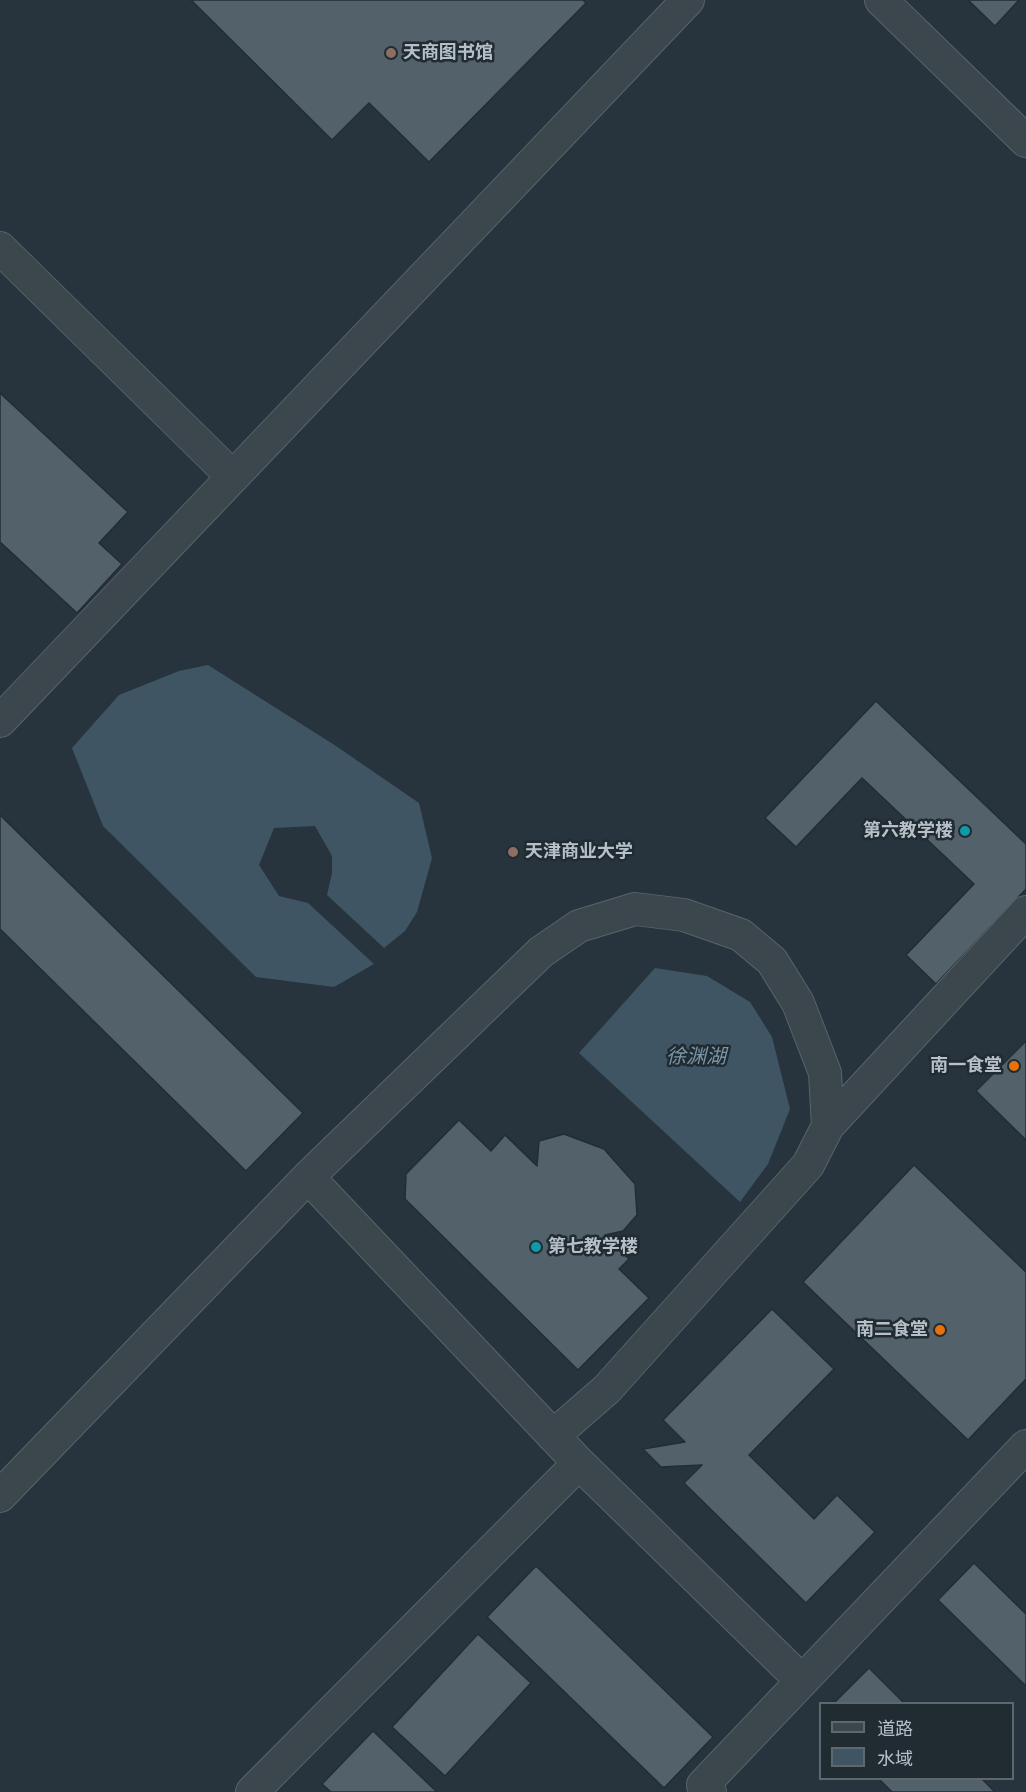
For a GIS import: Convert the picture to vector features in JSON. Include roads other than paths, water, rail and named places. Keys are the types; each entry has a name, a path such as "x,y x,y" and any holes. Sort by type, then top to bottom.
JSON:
{"street":[{"path":"0,722 688,0"},
{"path":"881,0 1026,141"},
{"path":"0,248 233,477"},
{"path":"0,1496 308,1177 541,952 579,926 635,909 684,915 741,935 772,961 798,1003 825,1073 828,1126"},
{"path":"553,1436 607,1389 808,1165 828,1126 1026,912"},
{"path":"308,1177 579,1463 802,1681"},
{"path":"710,1792 703,1785 1026,1446"},
{"path":"252,1792 579,1463"}],"water":[{"path":"208,665 336,746 419,803 432,858 417,912 405,931 384,948 327,895 332,873 332,856 315,826 274,828 259,865 279,896 308,903 374,964 334,987 256,977 103,826 72,748 119,695 179,671"},
{"name":"徐渊湖","path":"655,968 707,976 750,1002 772,1037 790,1109 768,1164 740,1202 579,1053"}],"place":[{"name":"天商图书馆","path":"391,53"},
{"name":"第六教学楼","path":"965,831"},
{"name":"天津商业大学","path":"513,852"},
{"name":"南一食堂","path":"1014,1066"},
{"name":"第七教学楼","path":"536,1247"},
{"name":"南二食堂","path":"940,1330"}]}
